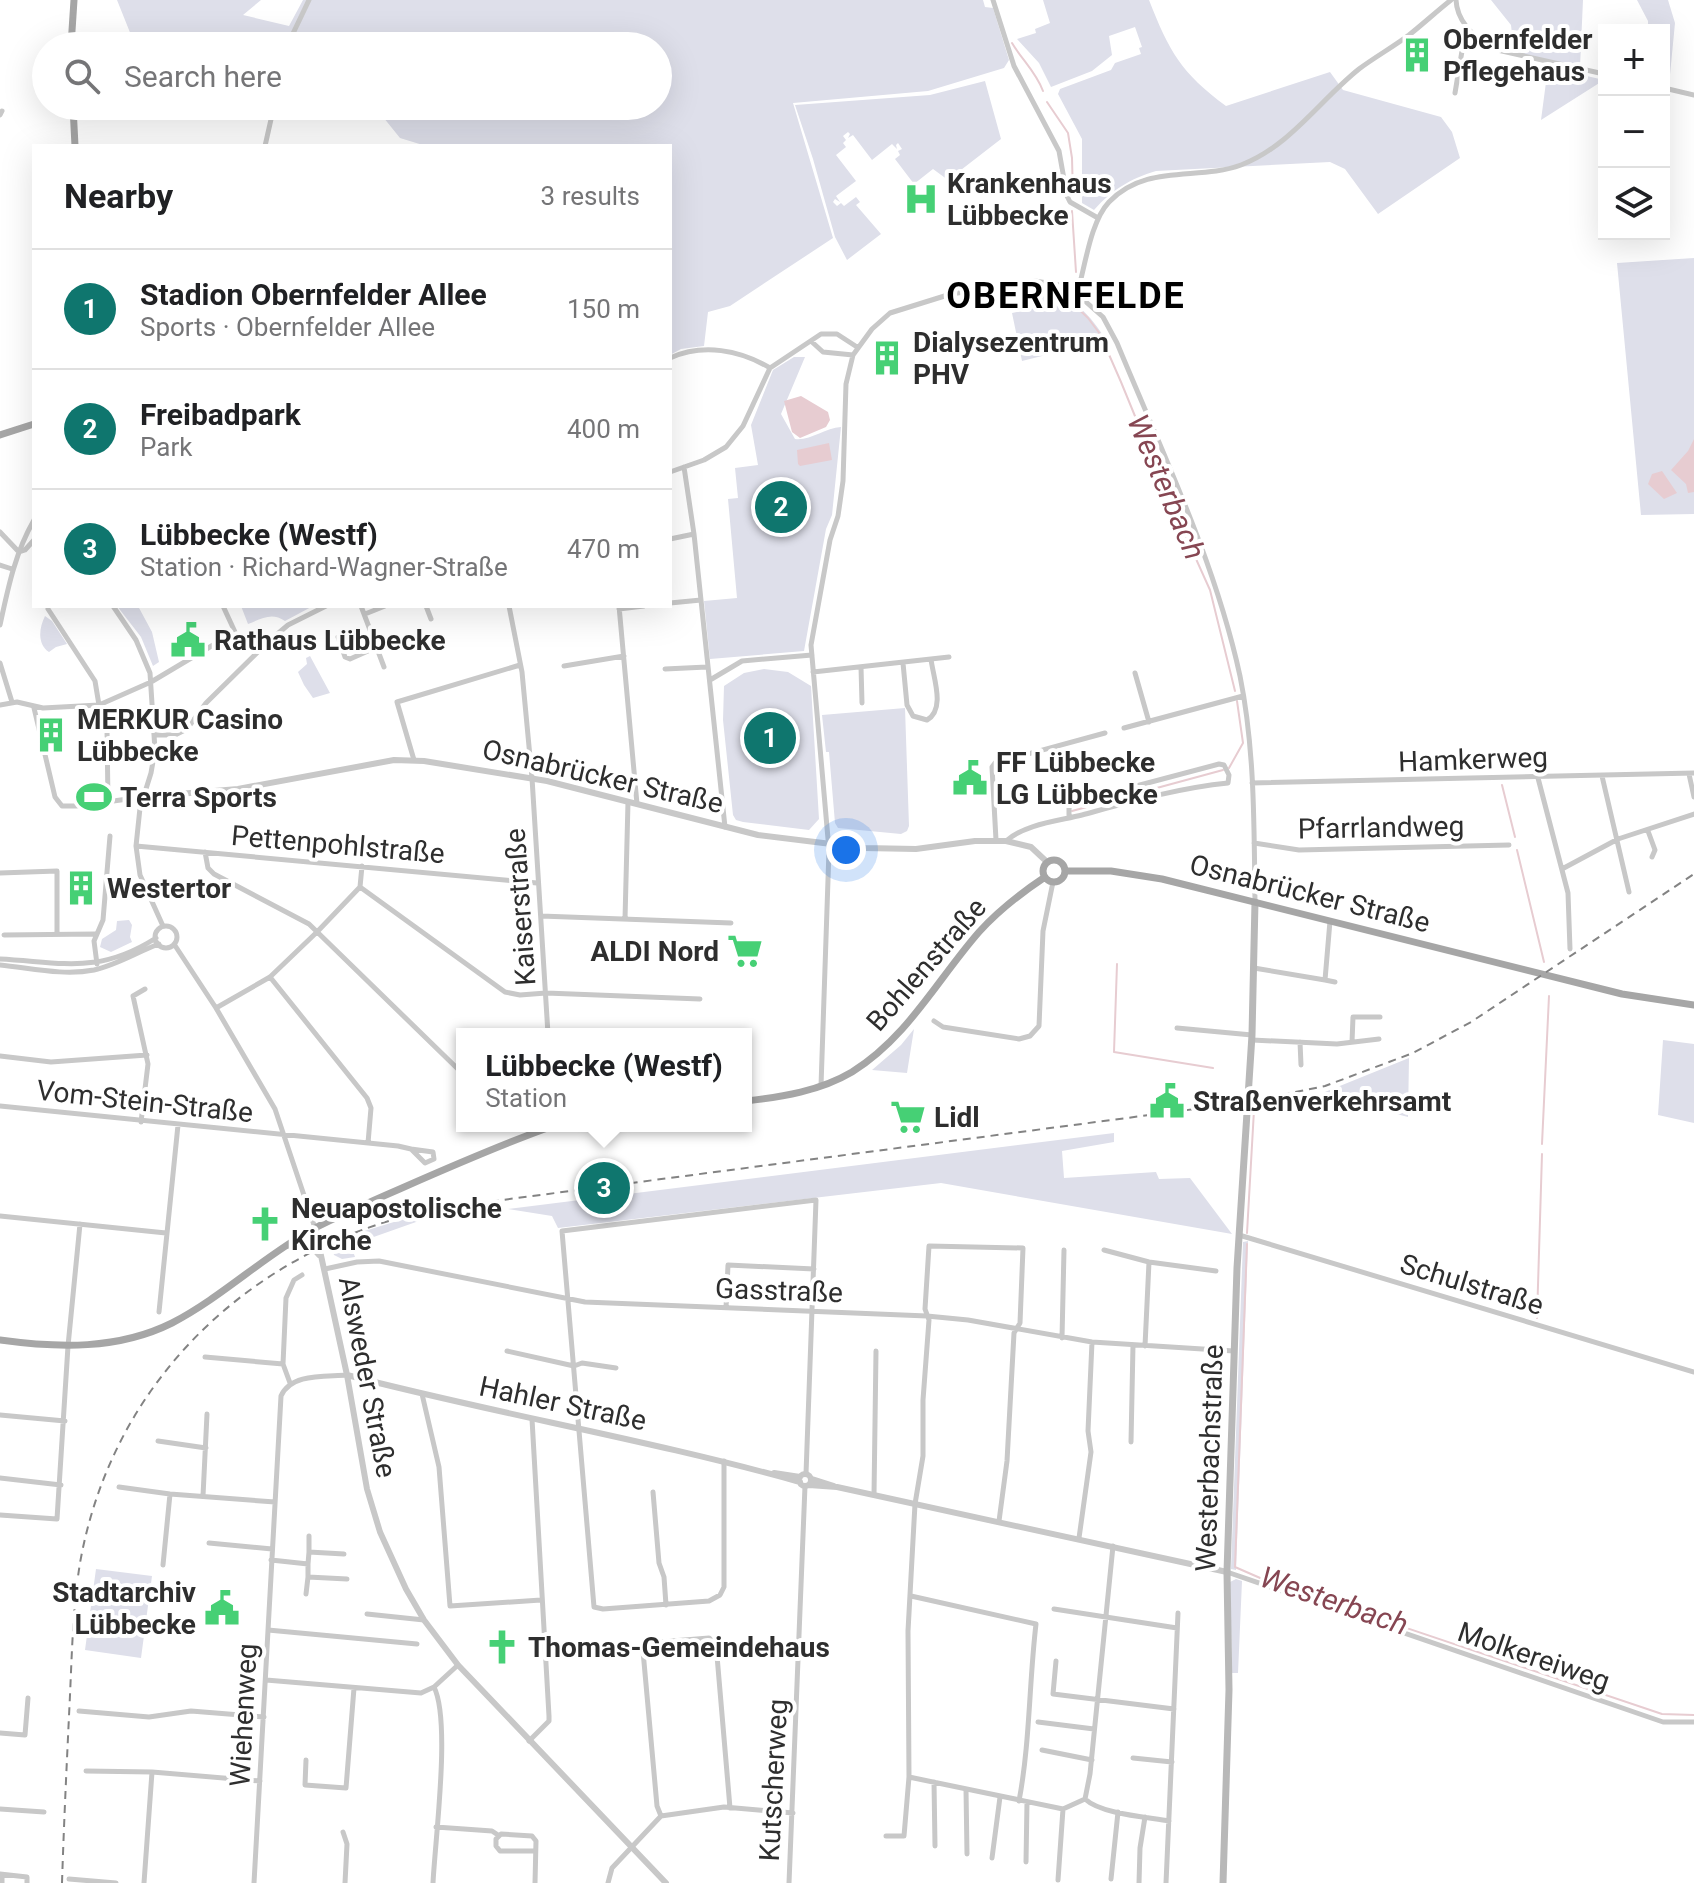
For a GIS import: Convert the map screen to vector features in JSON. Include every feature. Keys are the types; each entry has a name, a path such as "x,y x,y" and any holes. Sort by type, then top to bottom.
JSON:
{"main road":[{"path":"72,32 74,0"},
{"path":"74,120 75,144"},
{"path":"0,435 32,425"},
{"path":"1057,860 1063,864 1065,871 1061,879 1049,880 1043,868 1047,862 1057,860"},
{"name":"Osnabrücker Straße","path":"1065,871 1125,872 1622,994 1694,1005"},
{"name":"Bohlenstraße","path":"752,1100 821,1086 851,1072 910,1023 984,927 1016,898 1049,880"},
{"name":"Westerbachstraße","path":"1223,1883 1229,1690 1227,1572 1234,1351 1252,1038 1255,902"},
{"path":"0,1340 68,1346 118,1341 165,1326 315,1228 439,1171 538,1132"}],"street":[{"path":"294,32 309,0"},
{"path":"993,0 1014,66 1059,151 1067,196 1070,202 1098,218"},
{"path":"1077,294 1098,218 1108,203 1126,189 1152,178 1182,172 1222,170 1257,158 1308,118 1357,70 1454,0 1456,11 1466,26 1493,49 1598,73"},
{"path":"1455,93 1466,26"},
{"path":"1670,89 1694,95"},
{"path":"265,144 271,120"},
{"path":"821,1086 828,844 813,672 813,631 840,504 846,384 853,355 890,313 951,294 1035,281 1059,285 1077,294 1103,317 1117,343 1207,563 1231,640 1243,696 1252,783 1255,902"},
{"path":"672,471 714,455 736,437 770,368 821,334 829,332 857,347"},
{"path":"812,342 823,352 853,355"},
{"path":"672,357 700,349 721,350 742,355 770,368"},
{"path":"684,467 725,827"},
{"path":"0,625 12,569 32,524"},
{"path":"0,532 18,551"},
{"path":"672,539 694,534"},
{"path":"18,551 25,550 32,542"},
{"path":"0,565 12,569"},
{"path":"672,603 701,600"},
{"path":"114,608 140,648 151,682 154,759 143,797 136,846 140,875 163,926"},
{"path":"0,705 23,702 34,708 99,705 151,682 235,632 224,608"},
{"path":"155,735 175,735 187,729 206,703 269,641 288,625 322,608"},
{"path":"362,608 384,667"},
{"path":"365,614 380,608"},
{"path":"427,608 431,619"},
{"name":"Kaiserstraße","path":"509,608 520,665 532,778 548,1028"},
{"path":"619,608 637,804"},
{"path":"48,609 95,681 107,729 108,803"},
{"path":"338,637 345,657 350,659 377,647"},
{"path":"710,680 742,661 812,655"},
{"path":"564,666 624,656"},
{"path":"813,672 949,657"},
{"path":"903,663 907,705 913,716 927,720 935,715 938,708 931,659"},
{"path":"0,663 12,702"},
{"path":"414,760 397,702 520,665"},
{"path":"665,669 707,667"},
{"path":"861,667 862,703"},
{"path":"1135,673 1149,722"},
{"path":"1124,728 1243,696"},
{"path":"34,708 55,797 62,806 143,797"},
{"path":"996,840 992,767 995,763 1105,733"},
{"name":"Osnabrücker Straße","path":"143,797 238,789 373,764 414,760 532,778 758,835 828,844 916,849 996,840 1031,847 1047,862"},
{"path":"1006,841 1015,833 1069,818 1189,787 1228,783 1229,775 1224,765 1219,764 1072,803 1069,818"},
{"path":"1691,774 1694,797"},
{"name":"Hamkerweg","path":"1252,783 1691,774"},
{"path":"1602,776 1629,892"},
{"path":"1538,778 1568,893 1570,949"},
{"path":"625,919 628,802"},
{"path":"1562,869 1618,839 1694,814"},
{"path":"1648,831 1655,850 1652,857"},
{"path":"97,966 95,934 103,920 110,836"},
{"name":"Pfarrlandweg","path":"1254,843 1299,850 1509,845"},
{"name":"Pettenpohlstraße","path":"136,846 537,883"},
{"path":"205,852 208,868 214,874 309,924 456,1067"},
{"path":"216,1008 270,977 317,932 360,887 362,866"},
{"path":"0,873 57,871 57,934"},
{"path":"934,1021 943,1027 1019,1039 1030,1036 1039,1026 1043,931 1049,880"},
{"path":"360,887 505,992 520,995 546,993 700,999"},
{"path":"541,916 731,923"},
{"path":"1325,980 1330,921"},
{"path":"0,965 62,972 97,966 159,944 168,947 174,944 176,932 171,927 158,929 156,938 159,944"},
{"path":"1,935 95,934"},
{"path":"0,959 97,966 156,938"},
{"name":"Alsweder Straße","path":"174,944 216,1008 275,1109 286,1136 324,1265 367,1489 380,1532 399,1575 424,1620 458,1665 666,1883"},
{"path":"1254,968 1335,982"},
{"path":"270,977 367,1098 371,1108 368,1143"},
{"path":"141,1122 147,1055 133,996 145,989"},
{"path":"1352,1042 1353,1017 1380,1017"},
{"path":"1177,1028 1300,1042 1379,1039"},
{"path":"1300,1042 1301,1065"},
{"path":"0,1056 51,1062 147,1055"},
{"name":"Vom-Stein-Straße","path":"0,1106 411,1149"},
{"path":"159,1312 178,1125"},
{"name":"Kutscherweg","path":"568,1300 562,1231 816,1200 789,1883"},
{"path":"0,1216 166,1233"},
{"path":"0,1515 57,1519 68,1346 80,1224"},
{"name":"Schulstraße","path":"1239,1235 1694,1372"},
{"path":"282,1248 309,1245 324,1265"},
{"path":"886,1836 904,1836 909,1777 908,1631 915,1504 923,1456 929,1246 1023,1248 1020,1323 1016,1329 1007,1461 999,1521"},
{"path":"1062,1338 1064,1250"},
{"path":"1104,1250 1149,1262 1216,1271"},
{"name":"Gasstraße","path":"324,1265 379,1261 568,1300 927,1316 1092,1342 1234,1351"},
{"path":"1145,1346 1149,1262"},
{"path":"726,1308 728,1265 814,1269"},
{"path":"302,1275 294,1280 286,1298 283,1364 290,1383 347,1375"},
{"path":"568,1300 594,1607 603,1609 709,1601 722,1592 726,1529 724,1461"},
{"path":"1079,1538 1091,1452 1088,1431 1092,1342"},
{"path":"1131,1442 1133,1345"},
{"path":"507,1351 574,1366 582,1363 616,1368"},
{"path":"874,1495 876,1351"},
{"path":"205,1357 283,1364"},
{"name":"Hahler Straße","path":"347,1375 770,1473 1227,1572"},
{"name":"Wiehenweg","path":"254,1883 281,1396 290,1383"},
{"path":"422,1394 439,1467 450,1606 541,1600"},
{"path":"203,1496 207,1414"},
{"path":"0,1415 65,1421"},
{"path":"529,1742 549,1721 532,1419"},
{"path":"158,1441 206,1448"},
{"path":"0,1478 61,1485"},
{"path":"119,1487 275,1502"},
{"path":"653,1492 666,1605"},
{"path":"163,1565 170,1494"},
{"path":"306,1594 309,1536"},
{"path":"209,1543 272,1549"},
{"path":"1085,1799 1092,1760 1113,1546"},
{"path":"309,1552 344,1554"},
{"path":"271,1560 308,1564"},
{"name":"Molkereiweg","path":"1227,1572 1663,1722 1694,1722"},
{"path":"308,1577 347,1579"},
{"path":"911,1596 1036,1624 1026,1763 1019,1801"},
{"path":"1054,1609 1177,1628"},
{"path":"1166,1883 1178,1613"},
{"path":"367,1614 424,1620"},
{"path":"268,1630 417,1644"},
{"path":"661,1816 657,1806 643,1651 647,1643 709,1638 716,1644 730,1808"},
{"path":"1056,1661 1053,1694 1174,1709"},
{"path":"265,1680 421,1693 434,1687 458,1665"},
{"path":"433,1883 441,1706 434,1687"},
{"path":"306,1760 305,1785 346,1788 354,1688"},
{"path":"0,1733 25,1735 28,1698"},
{"path":"79,1711 149,1717 191,1711 264,1717"},
{"path":"1038,1722 1094,1729"},
{"path":"1042,1750 1092,1760"},
{"path":"1133,1758 1172,1762"},
{"path":"86,1771 152,1772 260,1781"},
{"path":"144,1883 152,1772"},
{"path":"909,1777 1063,1809 1085,1799"},
{"path":"934,1782 935,1846"},
{"path":"966,1789 967,1854"},
{"path":"992,1858 1000,1797"},
{"path":"1085,1799 1091,1805 1169,1821"},
{"path":"1026,1862 1027,1802"},
{"path":"608,1883 612,1868 661,1816 730,1808 793,1813"},
{"path":"0,1809 44,1812"},
{"path":"1058,1880 1063,1809"},
{"path":"1111,1879 1118,1812"},
{"path":"1139,1883 1145,1817"},
{"path":"436,1827 532,1836 536,1841 535,1883"},
{"path":"343,1832 347,1844 345,1883"},
{"path":"498,1835 496,1846 500,1851 534,1851"},
{"path":"2,1883 1,1874 27,1877 27,1883"},
{"path":"69,1879 116,1883"}],"shaded area":[{"path":"117,0 261,0 243,15 289,26 303,0 983,0 985,7 993,8 1009,60 1004,68 928,91 793,103 833,238 730,306 708,312 704,346 681,349 672,354 672,144 420,144 400,138 385,120 672,120 672,32 130,32"},
{"path":"1043,0 1149,0 1178,60 1198,83 1226,106 1330,72 1343,90 1441,117 1452,132 1460,158 1378,214 1345,169 1330,162 1156,171 1122,186 1094,210 1082,203 1082,139 1058,94 1060,89 1111,70 1115,63 1141,54 1139,48 1142,47 1135,27 1109,36 1112,55 1092,71 1051,87 1039,63 1017,39 1036,33 1035,29 1050,23"},
{"path":"1491,0 1583,0 1580,67 1514,52 1511,25"},
{"path":"1637,0 1668,0 1675,23 1670,75 1670,24 1648,24"},
{"path":"1548,67 1598,79 1598,84 1541,120"},
{"path":"985,81 1001,139 948,180 933,169 914,184 895,159 902,149 898,143 897,149 892,144 872,160 853,135 848,138 848,132 843,136 846,147 836,155 856,181 836,196 840,202 835,199 833,202 844,206 856,197 860,202 856,205 881,234 847,260 835,237 795,105 930,95"},
{"path":"1694,258 1694,514 1641,515 1617,263"},
{"path":"1046,287 1080,308 1106,340 1022,361 1012,313 1040,307"},
{"path":"794,357 805,357 781,414 795,439 841,427 832,515 826,529 804,651 710,659 704,601 737,598 728,499 738,498 735,468 758,465 751,425 773,370"},
{"path":"801,396 828,412 830,420 826,427 800,438 792,432 784,401"},
{"path":"1694,439 1694,492 1688,493 1686,484 1671,470"},
{"path":"829,443 832,460 798,464 797,450"},
{"path":"1662,471 1677,493 1664,499 1648,484 1652,474"},
{"path":"119,608 139,608 152,632 159,662 153,666 141,637"},
{"path":"242,608 309,608 285,621 272,616 248,624"},
{"path":"45,616 52,621 67,644 49,652 42,645 40,636"},
{"path":"310,656 330,693 313,698 298,672"},
{"path":"764,669 788,672 811,686 819,819 809,830 743,822 733,815 723,720 724,686 744,673"},
{"path":"905,708 907,831 901,834 838,828 822,715"},
{"path":"129,920 132,942 111,952 100,947 102,939 116,930 117,921"},
{"path":"914,1029 907,1073 872,1070 901,1045"},
{"path":"1663,1040 1694,1044 1694,1123 1658,1115"},
{"path":"1409,1058 1408,1117 1320,1094"},
{"path":"1114,1133 1114,1142 1062,1151 1064,1178 1156,1172 1159,1179 1190,1178 1232,1234 941,1183 558,1228 552,1216 508,1209"},
{"path":"420,1214 433,1216 351,1245 355,1257 342,1259 334,1255 331,1245 358,1233"},
{"path":"1248,1241 1236,1570 1231,1569 1243,1242"},
{"path":"96,1569 152,1576 141,1658 85,1650"},
{"path":"1236,1579 1242,1581 1238,1673 1232,1673 1230,1582"}],"waterway":[{"name":"Westerbach","path":"1012,43 1043,91"},
{"name":"Westerbach","path":"1047,102 1068,133 1073,196"},
{"name":"Westerbach","path":"1072,211 1076,272"},
{"name":"Westerbach","path":"1067,298 1100,334 1210,590 1235,691"},
{"name":"Westerbach","path":"1229,768 1243,743 1237,701"},
{"name":"Westerbach","path":"1072,811 1223,770"},
{"path":"1502,785 1515,837"},
{"path":"1517,850 1544,962"},
{"name":"Westerbach","path":"1117,964 1114,1052 1213,1068"},
{"path":"1542,1144 1549,996"},
{"name":"Westerbach","path":"1247,1233 1254,1110 1257,1103"},
{"path":"1537,1318 1542,1154"},
{"name":"Westerbach","path":"1247,1244 1235,1567 1267,1581 1662,1714 1694,1715"}],"railway":[{"path":"62,1883 76,1596 80,1563 97,1495 125,1434 160,1378 204,1328 255,1286 312,1252 374,1226 441,1208 1241,1103 1325,1086 1413,1053 1471,1022 1694,874"}],"place":[{"name":"Obernfelder Pflegehaus","path":"1417,55"},
{"name":"Krankenhaus Lübbecke","path":"921,199"},
{"name":"Dialysezentrum PHV","path":"887,358"},
{"name":"Freibadpark","path":"781,507"},
{"name":"Rathaus Lübbecke","path":"188,640"},
{"name":"MERKUR Casino Lübbecke","path":"51,735"},
{"name":"Stadion Obernfelder Allee","path":"770,738"},
{"name":"FF Lübbecke LG Lübbecke","path":"970,778"},
{"name":"Terra Sports","path":"94,797"},
{"name":"Westertor","path":"81,888"},
{"name":"ALDI Nord","path":"745,951"},
{"name":"Straßenverkehrsamt","path":"1167,1101"},
{"name":"Lidl","path":"908,1117"},
{"name":"Lübbecke (Westf)","path":"604,1188"},
{"name":"Neuapostolische Kirche","path":"265,1224"},
{"name":"Stadtarchiv Lübbecke","path":"222,1608"},
{"name":"Thomas-Gemeindehaus","path":"502,1647"}],"district":[{"name":"OBERNFELDE","path":"1066,295"}]}
